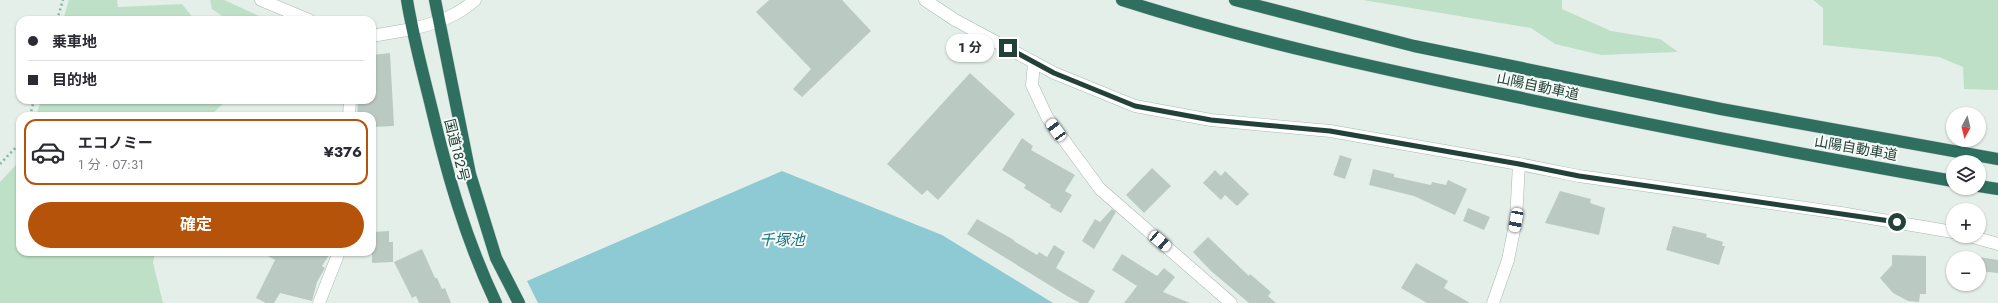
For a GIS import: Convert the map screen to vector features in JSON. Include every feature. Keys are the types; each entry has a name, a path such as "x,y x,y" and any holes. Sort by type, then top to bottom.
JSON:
{"highway":[{"name":"国道182号","path":"407,0 412,29 450,184 478,265 496,303"},
{"name":"国道182号","path":"435,0 470,174 496,258 519,303"},
{"name":"山陽自動車道","path":"1122,0 1277,44 1407,75 1707,136 1946,180"},
{"name":"山陽自動車道","path":"1235,0 1414,46 1721,109 1998,159"},
{"path":"1986,187 1998,189"}],"street":[{"path":"261,0 299,16"},
{"path":"376,35 412,29 439,22 463,11 475,0"},
{"path":"925,0 955,20 1054,73 1135,106 1211,120 1330,131 1579,176 1841,213 1946,231"},
{"path":"1034,62 1032,85 1047,117 1100,188 1231,303"},
{"path":"1493,303 1508,260 1515,227 1519,164"},
{"path":"1986,241 1998,244"},
{"path":"319,303 337,256"}],"path":[{"path":"58,16 62,0"},
{"path":"0,164 16,147"}],"green space":[{"path":"69,0 117,0 118,7 182,4 192,16 64,16"},
{"path":"210,0 224,0 259,16 222,16 212,9"},
{"path":"1363,0 1562,0 1562,9 1611,31 1660,39 1678,52 1601,55 1555,44 1531,28"},
{"path":"1813,0 1998,0 1998,90 1964,89 1963,67 1939,57 1823,45 1823,8"},
{"path":"40,104 223,104 214,112 37,112"},
{"path":"16,164 16,256 154,256 153,263 163,303 0,303 0,182"}],"water":[{"name":"千塚池","path":"782,171 942,235 1053,303 538,303 527,281"}],"building":[{"path":"769,0 842,0 871,31 802,97 793,89 811,69 756,12"},
{"path":"390,53 394,126 376,127 376,112 357,112 358,104 376,104 376,55"},
{"path":"970,73 1015,114 938,200 927,190 922,195 887,164"},
{"path":"1022,138 1033,146 1031,150 1075,175 1065,191 1072,195 1061,213 1024,188 1026,185 1002,170"},
{"path":"1340,155 1352,159 1345,179 1333,175"},
{"path":"1152,168 1171,186 1144,213 1126,195"},
{"path":"1373,169 1394,174 1394,177 1431,185 1432,182 1446,185 1448,180 1467,189 1455,215 1414,196 1369,185"},
{"path":"1215,170 1221,176 1225,171 1249,194 1237,206 1225,195 1221,200 1203,183"},
{"path":"1560,191 1591,199 1590,203 1605,208 1599,235 1545,223"},
{"path":"1468,208 1490,217 1484,230 1463,221"},
{"path":"1112,209 1116,212 1094,249 1082,241 1095,219 1100,222"},
{"path":"977,219 1037,255 1039,252 1047,257 1054,245 1065,252 1056,268 1095,291 1088,303 1080,303 1067,296 967,234"},
{"path":"1673,226 1707,234 1706,237 1723,242 1722,246 1725,246 1719,265 1666,250"},
{"path":"389,231 389,242 393,242 393,262 372,263 372,256 376,256 376,232"},
{"path":"1208,237 1249,276 1250,274 1271,292 1268,296 1276,303 1249,303 1211,271 1193,252"},
{"path":"422,249 435,278 437,278 442,289 445,288 451,303 419,303 416,296 412,298 394,262"},
{"path":"1122,254 1157,276 1164,268 1175,277 1163,292 1190,303 1124,303 1137,286 1112,270"},
{"path":"1892,255 1926,256 1926,294 1920,294 1919,302 1908,301 1893,293 1880,278 1892,265"},
{"path":"268,256 328,256 322,266 325,268 317,282 312,301 280,293 274,303 266,303 256,298 275,260"},
{"path":"1986,258 1998,260 1998,273 1986,272"},
{"path":"1416,263 1448,281 1444,288 1470,303 1427,303 1401,288"}],"route":[{"path":"1008,48 1054,73 1135,106 1211,120 1330,131 1579,176 1897,222"}]}
